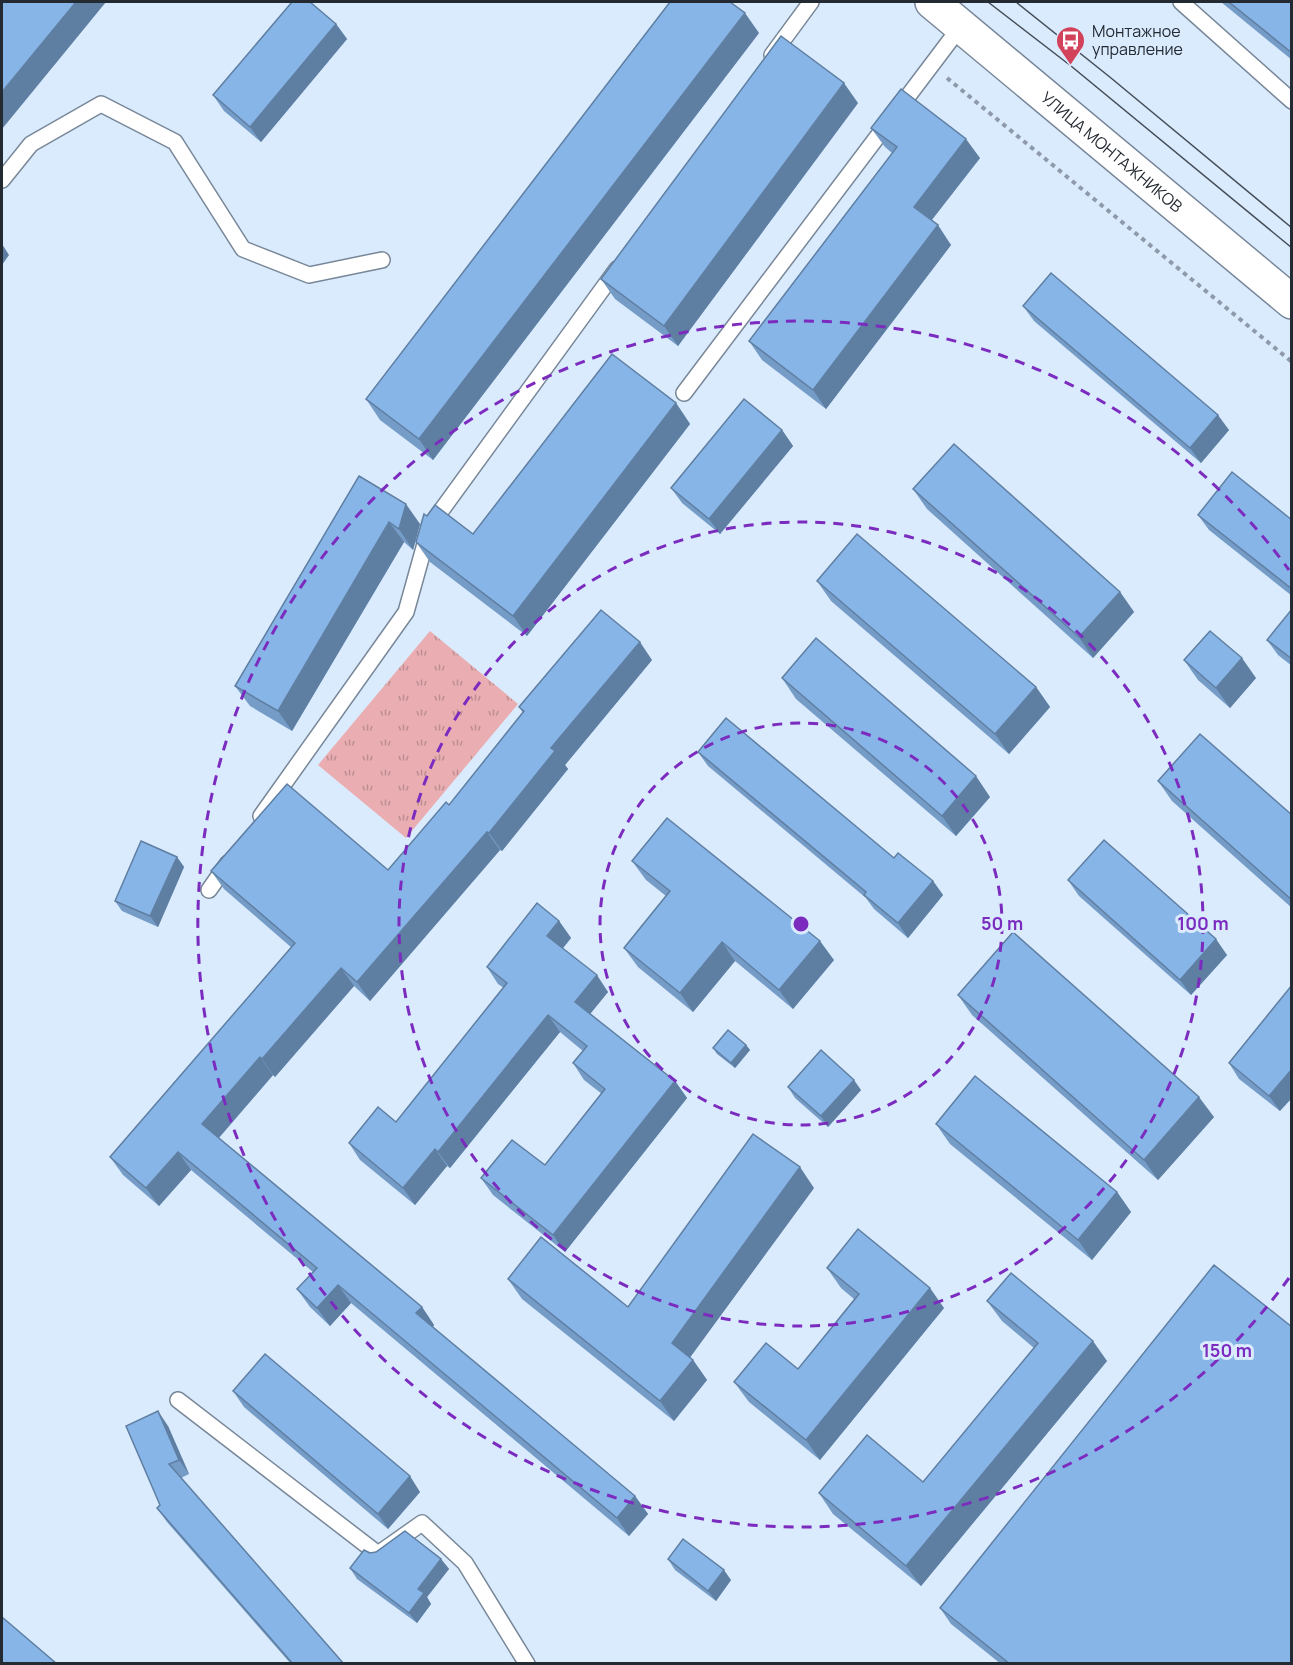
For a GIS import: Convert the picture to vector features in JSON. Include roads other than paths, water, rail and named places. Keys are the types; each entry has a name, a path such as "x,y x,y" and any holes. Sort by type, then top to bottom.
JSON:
{"main road":[{"name":"УЛИЦА МОНТАЖНИКОВ","path":"932,2 1292,302"}],"lane":[{"path":"762,68 811,2"},
{"path":"1181,2 1292,101"},
{"path":"684,393 961,26"},
{"path":"2,180 31,144 101,104 175,142 243,249 309,274 382,260"},
{"path":"250,832 406,612 430,526 624,259"},
{"path":"209,890 237,852"},
{"path":"178,1400 378,1554 422,1523 465,1563 527,1664"}],"tram line":[{"path":"988,2 1071,66 1292,248"},
{"path":"1016,2 1292,228"}],"place":[{"name":"Монтажное управление","path":"1071,66"}]}
